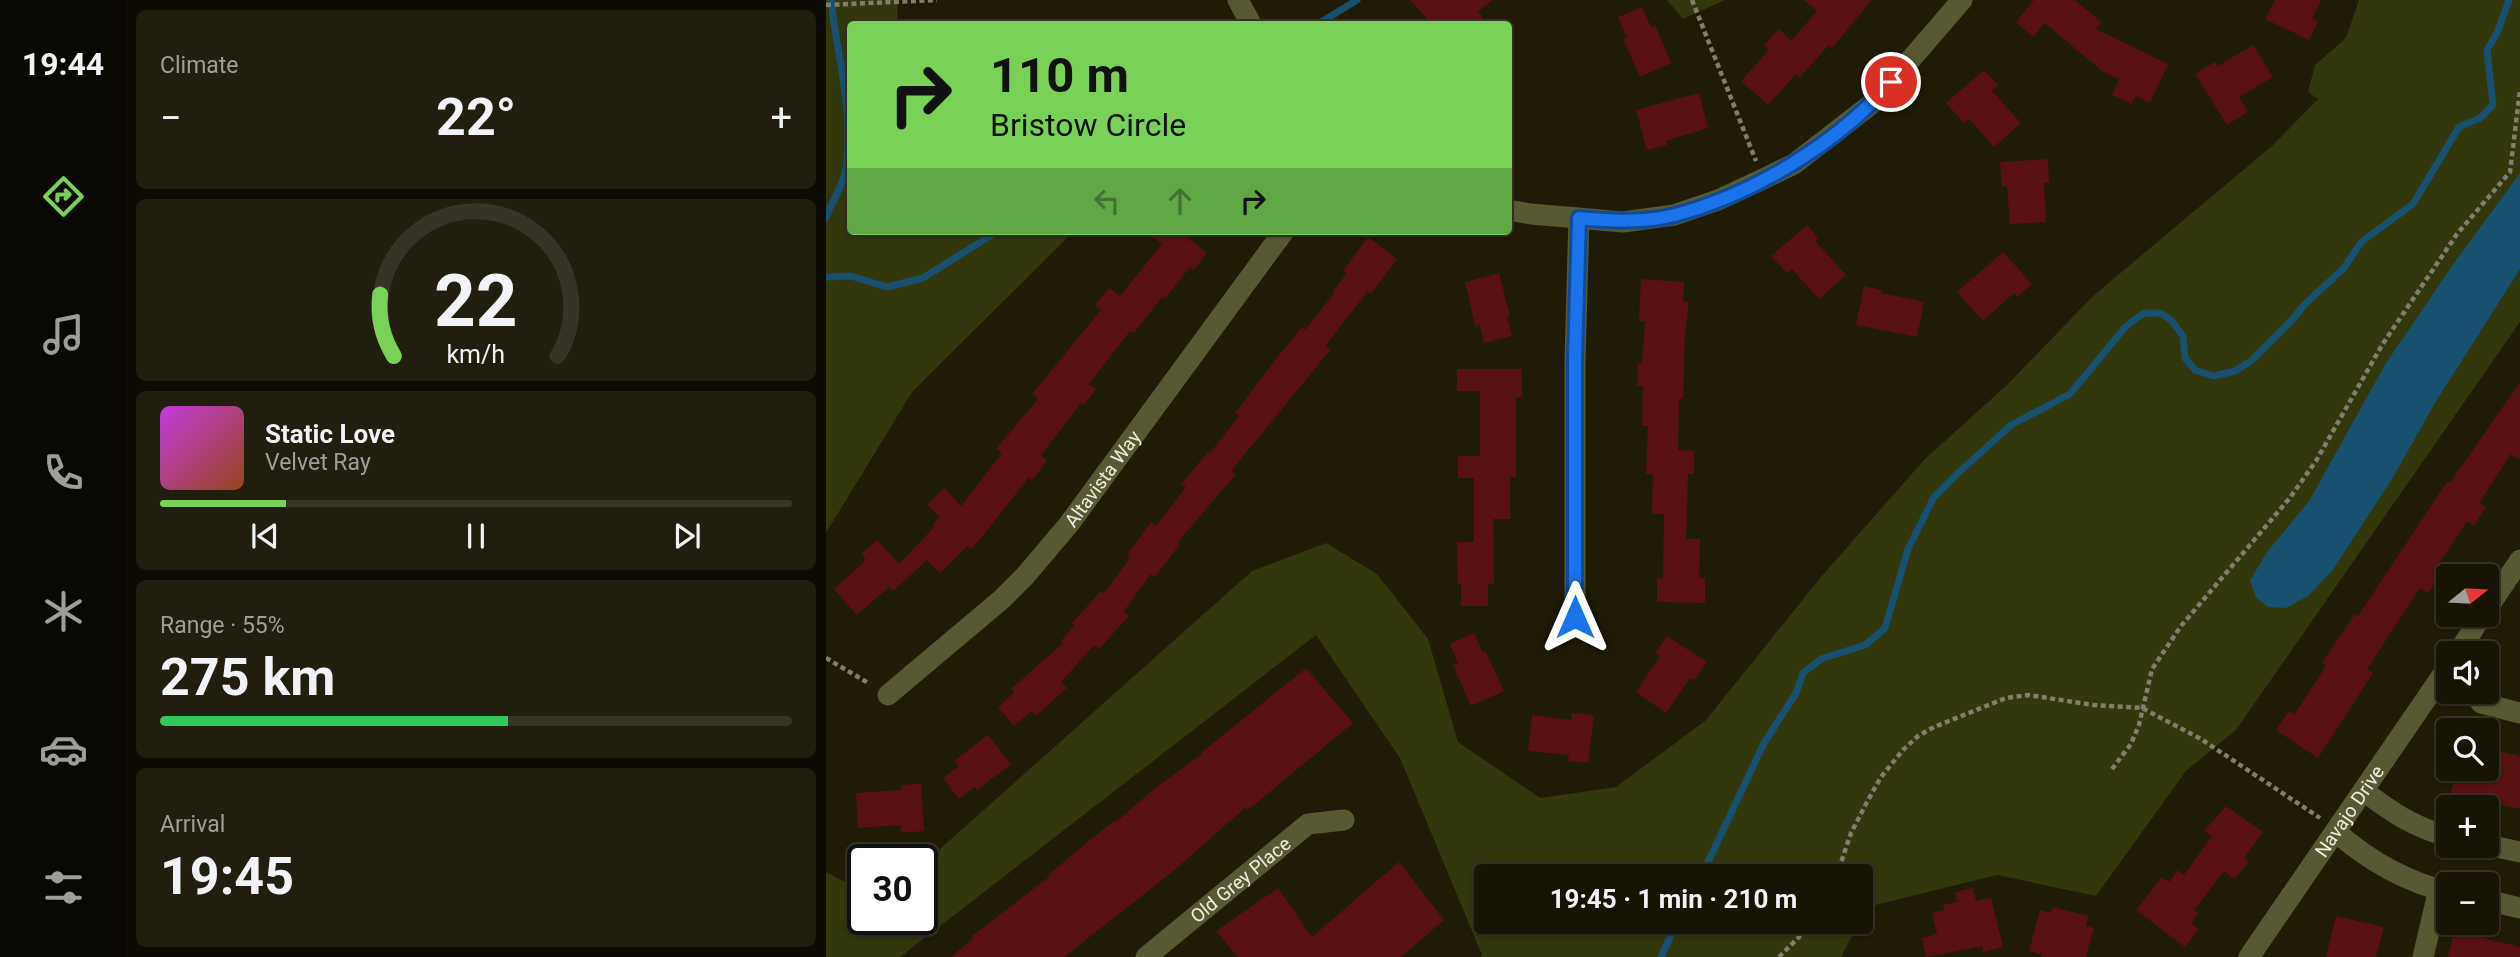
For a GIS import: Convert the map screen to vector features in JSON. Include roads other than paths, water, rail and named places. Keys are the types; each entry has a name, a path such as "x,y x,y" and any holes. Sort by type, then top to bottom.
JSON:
{"street":[{"path":"1238,0 1249,21"},
{"path":"1512,211 1623,222 1674,215 1718,200 1763,179 1794,164 1874,102 1962,0"},
{"path":"1575,617 1575,360 1579,218"},
{"name":"Altavista Way","path":"888,695 1002,599 1025,576 1069,524 1281,235"},
{"path":"2499,591 2520,560"},
{"name":"Navajo Drive","path":"2249,957 2436,685"},
{"path":"2485,704 2520,713"},
{"path":"2364,791 2394,814 2436,833"},
{"name":"Old Grey Place","path":"1146,957 1172,949 1308,824 1344,820"},
{"path":"2336,832 2357,850 2407,879 2436,888"},
{"path":"2499,848 2520,852"},
{"path":"2499,904 2520,908"},
{"path":"2423,957 2436,916"}],"water":[{"path":"2520,173 2520,269 2435,403 2392,479 2332,571 2308,596 2286,608 2268,607 2256,598 2250,580 2267,552 2309,501 2386,363"}],"waterway":[{"path":"831,0 847,116"},
{"path":"1323,21 1357,0"},
{"path":"1707,864 1764,743 1796,693 1803,673 1821,659 1865,645 1885,628 1908,549 1934,497 2011,425 2070,394 2126,326 2144,313 2160,313 2171,320 2183,336 2185,358 2195,370 2213,376 2235,371 2251,361 2305,304 2344,268 2361,242 2413,204 2459,127 2480,118 2493,105 2487,50 2497,33 2509,0"},
{"path":"826,218 845,174 847,156"},
{"path":"826,277 851,276 887,287 923,278 992,235"},
{"path":"1661,957 1672,934"}]}
